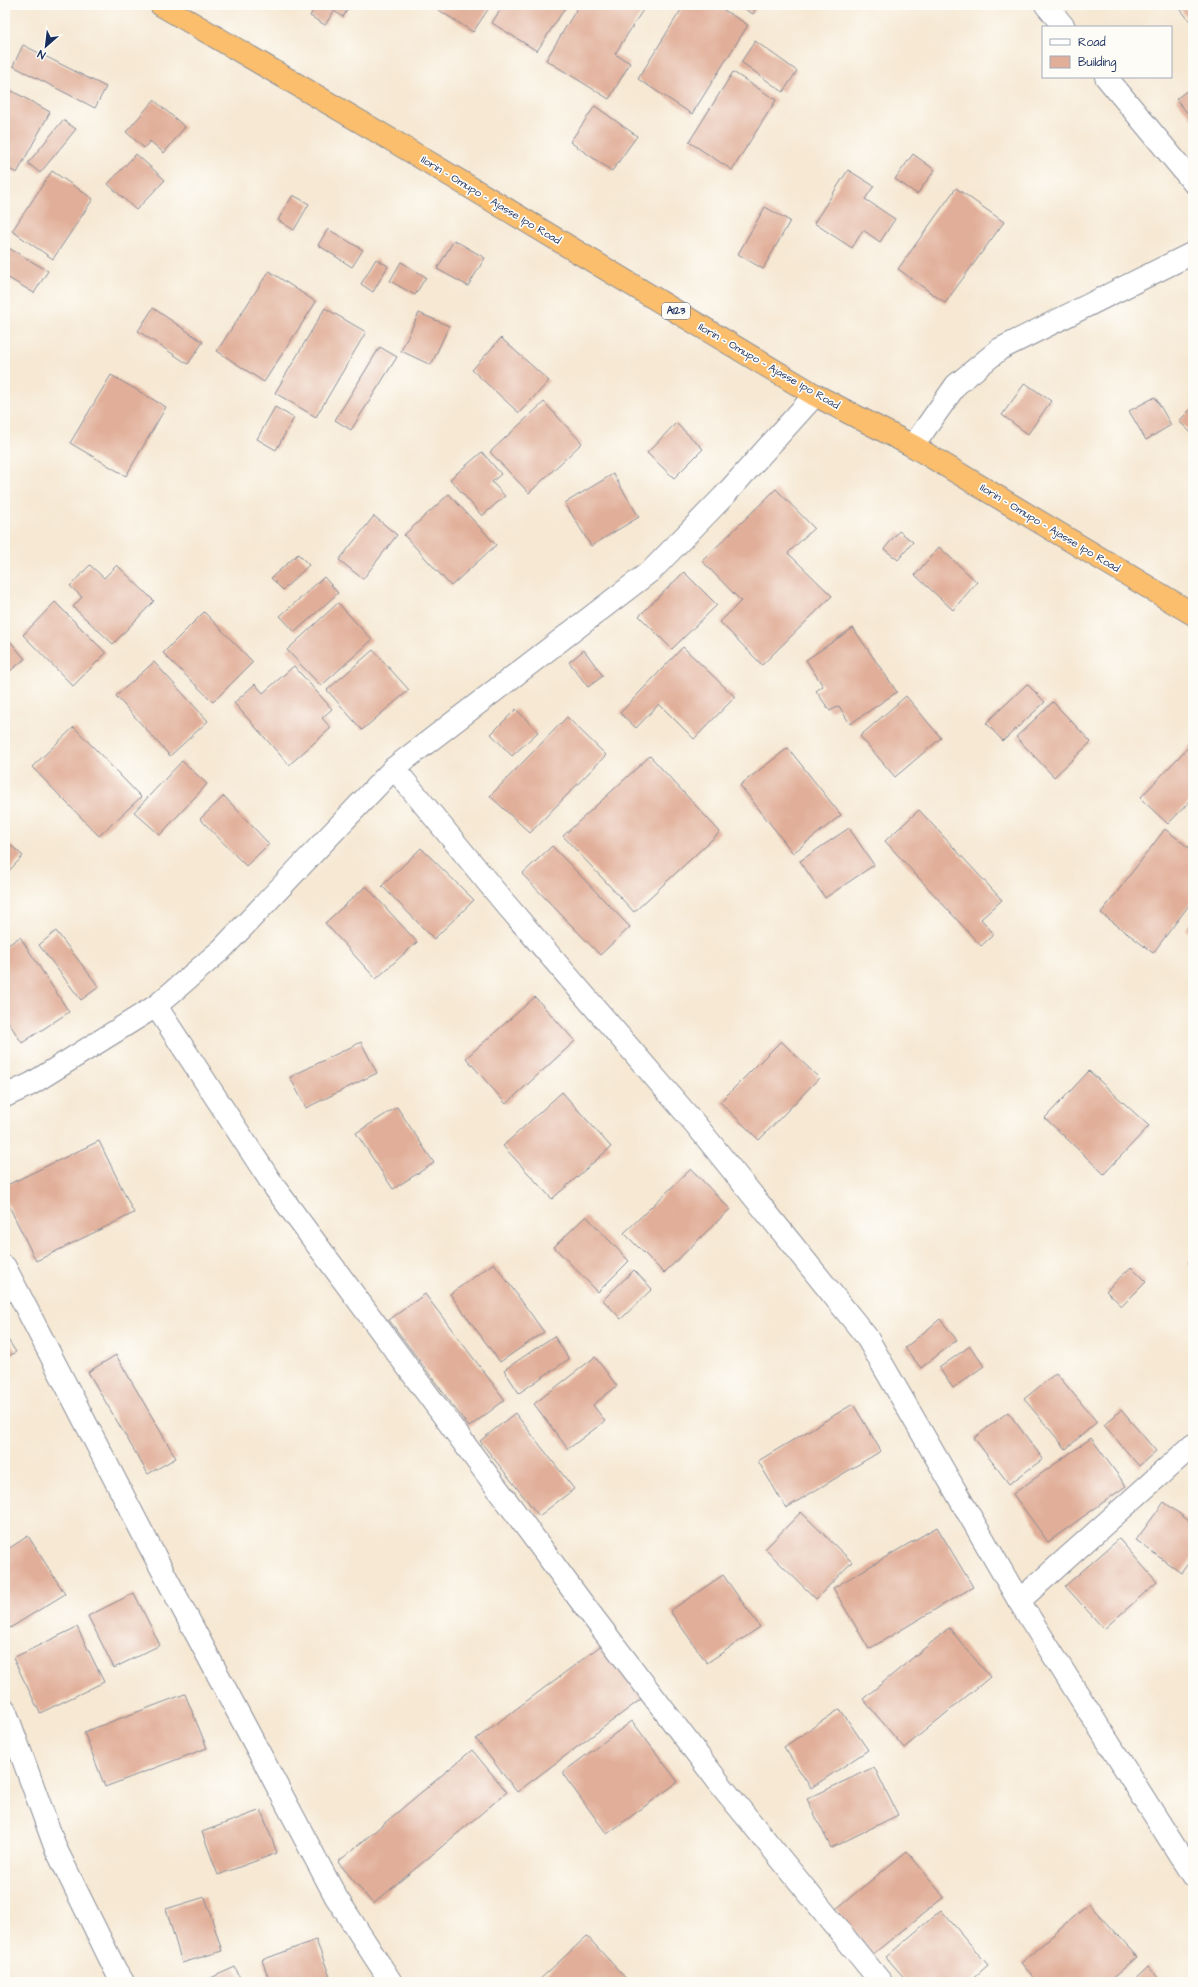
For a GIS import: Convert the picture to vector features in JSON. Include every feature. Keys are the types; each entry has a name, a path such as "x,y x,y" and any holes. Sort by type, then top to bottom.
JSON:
{"highway":[{"name":"Ilorin - Omupo - Ajasse Ipo Road","path":"161,5 396,142 815,395 913,446 1193,614"}],"street":[{"path":"1046,5 1063,26"},
{"path":"1107,78 1193,182"},
{"path":"913,446 956,384 1000,350 1193,253"},
{"path":"5,1096 31,1084 156,1006 222,949 394,768 652,570 723,497 815,395"},
{"path":"394,768 503,901 696,1125 866,1336 1019,1600 1193,1876"},
{"path":"156,1006 275,1188 580,1600 723,1788 881,1982"},
{"path":"5,1267 142,1532 332,1890 391,1982"},
{"path":"1019,1600 1193,1446"},
{"path":"5,1710 56,1849 116,1971 123,1982"}],"building":[{"path":"316,5 350,5 343,17 334,11 325,25 310,16"},
{"path":"431,5 491,5 473,32"},
{"path":"503,5 567,5 537,51 492,23"},
{"path":"579,5 646,5 615,54 630,63 609,99 546,60"},
{"path":"684,5 716,5 748,25 692,114 638,79"},
{"path":"738,5 758,5 753,14"},
{"path":"1177,5 1193,5 1193,25"},
{"path":"755,41 797,71 783,92 741,62"},
{"path":"23,45 106,87 95,108 13,66"},
{"path":"733,72 776,100 732,170 689,142"},
{"path":"1193,86 1193,120 1176,99"},
{"path":"5,87 50,112 17,173 5,167"},
{"path":"154,100 185,127 164,153 150,141 144,148 126,132"},
{"path":"595,106 637,136 612,171 570,142"},
{"path":"63,120 76,129 40,173 28,163"},
{"path":"136,154 165,180 136,210 108,184"},
{"path":"913,154 935,170 917,194 895,179"},
{"path":"848,170 874,186 865,199 895,219 880,242 863,230 852,248 814,223"},
{"path":"52,171 93,199 53,259 12,231"},
{"path":"956,188 1004,222 945,303 898,269"},
{"path":"293,195 309,204 294,230 278,220"},
{"path":"765,207 790,221 763,269 738,254"},
{"path":"328,229 363,250 352,267 318,245"},
{"path":"454,240 485,258 468,286 437,269"},
{"path":"7,247 48,271 34,293 5,276 5,250"},
{"path":"376,259 388,266 373,292 361,284"},
{"path":"401,262 426,277 415,295 390,281"},
{"path":"269,271 316,302 264,382 217,351"},
{"path":"153,308 203,342 188,364 138,331"},
{"path":"325,308 366,332 316,417 275,393"},
{"path":"419,313 449,326 431,365 401,351"},
{"path":"501,338 549,381 519,413 472,370"},
{"path":"380,347 397,357 351,430 335,420"},
{"path":"111,375 166,407 126,476 70,443"},
{"path":"1025,383 1051,401 1028,434 1002,415"},
{"path":"1155,397 1171,425 1146,440 1129,411"},
{"path":"544,402 582,443 529,493 490,452"},
{"path":"275,407 294,418 276,450 257,439"},
{"path":"1193,407 1193,435 1179,421"},
{"path":"676,423 703,449 674,478 647,453"},
{"path":"482,452 501,474 492,482 505,496 482,516 450,479"},
{"path":"613,474 639,517 591,546 565,503"},
{"path":"776,489 814,528 788,553 832,596 762,665 720,622 741,601 702,561"},
{"path":"449,494 496,545 451,586 404,535"},
{"path":"374,516 397,535 363,579 339,560"},
{"path":"899,531 913,542 898,560 884,549"},
{"path":"939,547 977,582 953,610 915,575"},
{"path":"298,554 309,565 283,590 271,578"},
{"path":"90,565 104,578 117,565 154,601 113,644 73,607 82,597 70,586"},
{"path":"684,572 717,605 672,649 639,616"},
{"path":"324,577 338,593 295,632 280,616"},
{"path":"55,602 106,653 73,686 23,635"},
{"path":"338,603 372,640 321,686 287,650"},
{"path":"204,612 253,662 213,702 163,653"},
{"path":"853,628 897,692 850,724 839,706 830,711 816,691 823,686 806,660"},
{"path":"5,635 25,659 5,675"},
{"path":"683,647 735,697 694,739 659,704 636,728 620,713"},
{"path":"373,650 409,690 362,730 327,690"},
{"path":"584,650 603,676 588,687 569,662"},
{"path":"154,662 208,721 170,756 116,696"},
{"path":"294,666 332,709 322,718 331,728 289,765 234,703 255,684 263,693"},
{"path":"1027,684 1045,702 1003,741 986,723"},
{"path":"906,696 941,738 895,777 860,736"},
{"path":"1053,702 1091,742 1054,777 1016,737"},
{"path":"516,709 538,732 512,756 491,734"},
{"path":"567,717 606,755 530,833 490,796"},
{"path":"74,727 141,797 99,836 32,767"},
{"path":"1193,742 1193,798 1168,824 1140,798"},
{"path":"788,748 841,815 793,853 740,785"},
{"path":"650,756 720,832 634,912 563,836"},
{"path":"182,761 207,784 160,835 134,812"},
{"path":"224,796 269,844 246,866 200,819"},
{"path":"919,810 1002,900 981,919 994,934 981,946 885,841"},
{"path":"849,828 874,865 825,898 800,861"},
{"path":"1165,829 1193,851 1193,900 1153,953 1101,913"},
{"path":"5,840 23,856 5,875"},
{"path":"552,846 630,927 600,955 522,874"},
{"path":"421,848 474,900 434,939 382,886"},
{"path":"366,886 417,942 376,979 325,923"},
{"path":"1193,921 1193,935 1186,929"},
{"path":"56,931 99,987 81,1000 39,945"},
{"path":"20,937 69,1012 22,1043 5,1017 5,947"},
{"path":"535,997 575,1041 506,1104 466,1058"},
{"path":"781,1041 819,1078 759,1140 720,1102"},
{"path":"361,1042 377,1073 306,1108 290,1077"},
{"path":"1089,1071 1149,1126 1104,1174 1045,1118"},
{"path":"562,1092 611,1147 552,1199 503,1146"},
{"path":"397,1107 434,1163 393,1189 356,1133"},
{"path":"99,1141 134,1213 36,1261 5,1198 5,1186"},
{"path":"691,1169 730,1209 664,1273 624,1233"},
{"path":"586,1216 629,1261 598,1292 554,1247"},
{"path":"1193,1257 1193,1267 1188,1263"},
{"path":"494,1263 544,1332 500,1362 450,1294"},
{"path":"1131,1267 1146,1282 1122,1306 1106,1291"},
{"path":"634,1270 652,1289 621,1319 603,1300"},
{"path":"425,1294 505,1400 469,1427 389,1320"},
{"path":"940,1319 957,1340 921,1368 905,1348"},
{"path":"5,1335 16,1352 5,1358"},
{"path":"554,1336 569,1359 519,1393 504,1370"},
{"path":"970,1346 984,1366 953,1388 939,1368"},
{"path":"116,1355 176,1458 148,1474 88,1372"},
{"path":"595,1357 617,1386 593,1405 605,1421 568,1449 534,1404"},
{"path":"1056,1373 1097,1422 1066,1449 1024,1399"},
{"path":"853,1404 881,1451 786,1508 758,1461"},
{"path":"1121,1410 1156,1451 1139,1466 1104,1425"},
{"path":"1008,1412 1043,1459 1009,1484 974,1438"},
{"path":"515,1413 574,1489 539,1516 480,1441"},
{"path":"1091,1438 1126,1486 1048,1542 1013,1494"},
{"path":"1164,1502 1193,1524 1193,1557 1181,1573 1136,1540"},
{"path":"801,1512 852,1562 816,1599 765,1549"},
{"path":"937,1527 973,1587 869,1649 833,1588"},
{"path":"28,1536 65,1594 10,1628 5,1619 5,1551"},
{"path":"1119,1539 1157,1582 1104,1629 1065,1586"},
{"path":"723,1575 760,1627 707,1663 670,1611"},
{"path":"134,1593 160,1645 114,1668 88,1616"},
{"path":"77,1627 104,1682 40,1713 13,1658"},
{"path":"949,1628 990,1677 904,1748 863,1699"},
{"path":"603,1644 644,1697 517,1792 476,1739"},
{"path":"185,1694 207,1748 105,1787 84,1732"},
{"path":"840,1709 868,1750 811,1788 784,1747"},
{"path":"632,1721 678,1782 607,1834 562,1773"},
{"path":"472,1750 507,1792 373,1904 338,1862"},
{"path":"874,1767 898,1815 831,1848 807,1799"},
{"path":"261,1810 277,1853 218,1875 202,1832"},
{"path":"907,1851 944,1897 873,1954 836,1909"},
{"path":"205,1897 222,1951 182,1963 166,1909"},
{"path":"1089,1904 1137,1957 1108,1982 1038,1982 1021,1963"},
{"path":"941,1910 988,1965 969,1982 908,1982 886,1957"},
{"path":"587,1936 629,1982 537,1982"},
{"path":"316,1940 332,1982 270,1982 262,1960"},
{"path":"1148,1966 1162,1982 1131,1982"},
{"path":"235,1967 242,1982 202,1982"}]}
